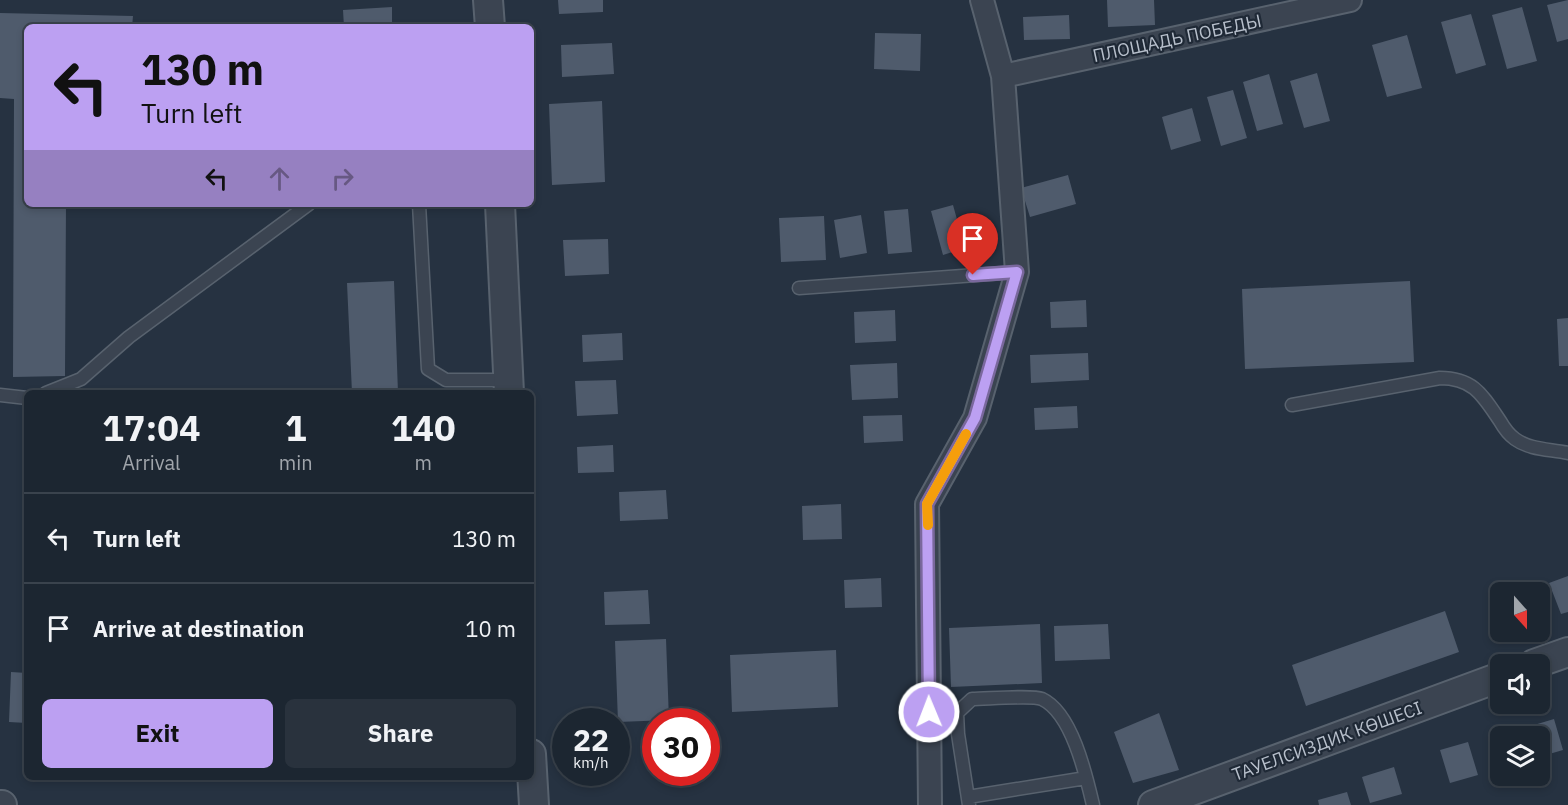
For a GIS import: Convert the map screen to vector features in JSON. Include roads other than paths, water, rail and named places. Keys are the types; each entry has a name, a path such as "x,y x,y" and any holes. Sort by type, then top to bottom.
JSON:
{"street":[{"path":"488,0 490,24"},
{"path":"930,805 927,504 975,418 1017,272 1003,76 982,0"},
{"name":"ПЛОЩАДЬ ПОБЕДЫ","path":"1003,76 1350,0"},
{"path":"500,207 509,387"},
{"path":"1550,658 1568,652"},
{"name":"ТАУЕЛСИЗДИК КӨШЕСІ","path":"1153,805 1490,681"},
{"path":"533,780 534,805"}],"lane":[{"path":"54,390 81,379 129,337 305,207"},
{"path":"420,207 428,369 446,380 509,387"},
{"path":"799,288 1017,272"},
{"path":"1292,405 1440,378 1455,378 1480,392 1509,435 1518,441 1545,450 1568,453"},
{"path":"0,395 24,398"},
{"path":"1086,778 968,801 957,713 972,699 1040,698 1057,710 1072,739 1086,778 1093,805"}]}
